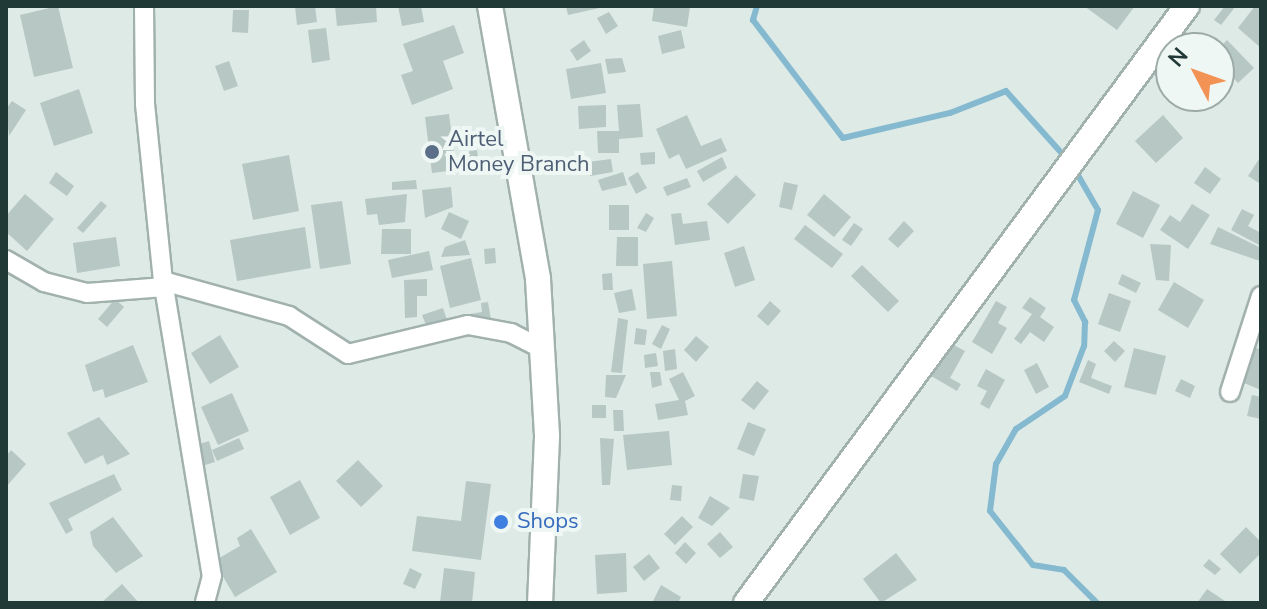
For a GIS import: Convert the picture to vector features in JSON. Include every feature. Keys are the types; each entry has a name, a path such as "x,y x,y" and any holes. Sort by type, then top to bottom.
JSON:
{"street":[{"path":"144,6 145,104 164,284 212,576 205,603"},
{"path":"490,6 526,191 543,349 547,437 540,603"},
{"path":"746,603 1068,162 1187,6"},
{"path":"6,260 44,282 87,293 164,284 289,316 348,354 435,328 468,325 511,333 543,349"},
{"path":"1230,392 1261,296"}],"building":[{"path":"58,6 73,68 34,77 20,15"},
{"path":"295,6 315,6 317,22 297,25"},
{"path":"335,6 376,6 377,22 337,26"},
{"path":"398,6 421,6 424,22 402,26"},
{"path":"566,6 604,6 604,7 568,15"},
{"path":"654,6 690,7 687,27 652,21"},
{"path":"1084,6 1135,6 1117,30"},
{"path":"1225,6 1236,6 1221,25 1214,20"},
{"path":"1255,6 1261,6 1261,48 1238,28"},
{"path":"233,10 249,10 248,33 232,32"},
{"path":"609,12 618,26 606,34 597,18"},
{"path":"454,25 464,53 443,61 453,89 412,105 401,75 413,71 403,44"},
{"path":"326,28 330,60 312,63 308,30"},
{"path":"681,30 685,48 662,54 658,36"},
{"path":"584,40 591,51 577,61 570,50"},
{"path":"1235,48 1254,68 1238,83 1235,80"},
{"path":"622,58 626,72 608,74 605,59"},
{"path":"229,61 238,86 224,91 215,66"},
{"path":"601,63 606,93 571,99 566,69"},
{"path":"79,89 93,133 54,146 40,103"},
{"path":"12,101 26,110 9,136 6,109"},
{"path":"640,104 643,137 619,139 619,153 598,153 597,131 619,131 617,105"},
{"path":"606,105 606,127 579,129 578,106"},
{"path":"449,114 456,170 432,173 425,117"},
{"path":"687,115 701,146 721,138 727,151 686,169 679,154 669,159 656,129"},
{"path":"1163,115 1183,138 1156,163 1135,141"},
{"path":"477,150 479,165 466,166 465,152"},
{"path":"655,152 655,164 641,165 640,153"},
{"path":"289,155 299,211 253,220 242,164"},
{"path":"1261,156 1261,181 1259,183 1248,176"},
{"path":"722,157 727,168 703,182 697,171"},
{"path":"611,159 613,172 590,176 588,162"},
{"path":"1205,167 1221,179 1210,194 1194,183"},
{"path":"56,172 74,186 67,196 49,183"},
{"path":"623,172 627,185 602,191 598,180"},
{"path":"638,172 647,188 636,194 628,178"},
{"path":"736,175 756,195 728,224 707,204"},
{"path":"687,178 691,187 667,196 663,187"},
{"path":"416,180 417,189 392,190 392,182"},
{"path":"784,182 798,185 792,210 779,207"},
{"path":"451,187 453,207 425,218 422,190"},
{"path":"1133,191 1160,205 1143,238 1116,224"},
{"path":"25,194 54,219 27,251 6,232 6,216"},
{"path":"407,194 405,222 379,225 377,214 367,215 365,199"},
{"path":"824,194 851,217 834,237 807,215"},
{"path":"101,201 107,206 83,233 77,228"},
{"path":"342,201 351,264 320,269 311,205"},
{"path":"1192,204 1210,215 1188,249 1160,230 1170,215 1180,222"},
{"path":"609,205 629,205 629,230 609,230"},
{"path":"1242,209 1254,215 1248,226 1261,233 1261,246 1231,230"},
{"path":"449,212 469,221 461,239 441,229"},
{"path":"646,213 654,218 646,232 637,228"},
{"path":"681,213 683,224 707,221 710,240 675,245 671,214"},
{"path":"904,221 914,231 898,248 888,239"},
{"path":"854,223 863,229 851,246 842,240"},
{"path":"805,225 843,254 832,268 794,239"},
{"path":"305,227 311,268 237,281 230,240"},
{"path":"1218,227 1261,248 1260,261 1210,244"},
{"path":"382,229 411,229 411,254 381,254"},
{"path":"116,237 120,266 77,273 73,243"},
{"path":"617,237 638,237 638,266 616,266"},
{"path":"465,240 470,255 441,257 445,247"},
{"path":"1150,244 1171,245 1169,281 1156,280"},
{"path":"744,246 755,280 735,287 724,253"},
{"path":"495,248 496,263 485,264 484,249"},
{"path":"429,251 433,270 392,278 388,260"},
{"path":"471,258 481,300 450,308 440,266"},
{"path":"672,261 677,316 647,319 643,264"},
{"path":"862,265 899,301 888,312 851,276"},
{"path":"612,273 613,290 603,290 602,274"},
{"path":"1122,274 1141,283 1136,293 1118,284"},
{"path":"427,279 427,296 417,296 417,317 405,318 404,280"},
{"path":"1174,282 1204,300 1188,328 1158,310"},
{"path":"632,289 636,310 619,313 614,293"},
{"path":"1109,293 1131,301 1120,332 1098,324"},
{"path":"1030,297 1046,308 1040,317 1054,327 1044,342 1030,332 1021,344 1014,339 1032,314 1022,308"},
{"path":"115,299 124,307 107,327 98,319"},
{"path":"770,301 781,311 768,326 757,316"},
{"path":"996,301 1007,307 998,323 1007,328 992,354 972,342"},
{"path":"488,302 491,319 472,323 470,314 482,312 481,303"},
{"path":"443,308 447,320 426,325 422,315"},
{"path":"618,318 628,320 622,373 611,372"},
{"path":"662,325 670,329 661,349 652,344"},
{"path":"636,328 647,330 645,345 634,344"},
{"path":"220,335 239,367 210,384 191,353"},
{"path":"696,336 709,347 696,362 684,350"},
{"path":"1114,341 1125,351 1115,362 1104,351"},
{"path":"950,343 965,351 950,378 961,384 957,391 931,376"},
{"path":"133,345 148,382 105,398 103,389 93,392 85,365"},
{"path":"1254,347 1261,350 1261,390 1244,383"},
{"path":"1134,348 1166,356 1156,395 1124,387"},
{"path":"675,349 677,369 665,371 663,351"},
{"path":"656,353 658,366 645,368 644,355"},
{"path":"1088,360 1096,364 1091,378 1112,386 1109,394 1079,382"},
{"path":"1037,363 1049,387 1036,394 1024,370"},
{"path":"986,369 1005,380 989,409 980,404 987,391 977,386"},
{"path":"650,372 660,372 662,385 652,388"},
{"path":"683,372 695,396 685,401 688,415 658,420 655,404 679,400 669,379"},
{"path":"606,375 626,375 616,398 605,397"},
{"path":"1181,379 1195,386 1190,398 1175,391"},
{"path":"757,381 769,391 754,410 741,400"},
{"path":"232,393 249,431 218,445 201,407"},
{"path":"1252,395 1261,397 1261,419 1247,416"},
{"path":"592,405 606,405 606,418 592,418"},
{"path":"613,410 623,410 624,431 614,431"},
{"path":"99,417 130,454 107,465 103,455 85,464 67,433"},
{"path":"748,422 766,429 754,456 737,449"},
{"path":"669,431 672,465 627,470 623,435"},
{"path":"239,438 244,449 217,461 212,450"},
{"path":"600,438 614,439 610,485 602,485"},
{"path":"209,441 215,462 202,466 196,445"},
{"path":"11,450 26,464 6,487 6,456"},
{"path":"358,460 383,486 361,507 336,481"},
{"path":"114,474 122,490 68,519 73,530 66,534 49,503"},
{"path":"743,474 759,476 754,501 739,498"},
{"path":"300,480 320,518 290,535 270,497"},
{"path":"466,481 491,484 481,560 412,551 417,516 461,521"},
{"path":"672,485 682,486 681,501 670,500"},
{"path":"710,496 730,508 712,526 698,518"},
{"path":"682,516 693,527 675,545 664,534"},
{"path":"113,517 143,556 116,573 93,546 90,532"},
{"path":"1246,527 1261,542 1261,553 1240,574 1220,554"},
{"path":"251,529 277,572 235,597 214,561 240,546 237,538"},
{"path":"720,532 733,547 720,558 707,544"},
{"path":"685,542 696,553 686,564 675,553"},
{"path":"626,553 627,592 597,594 595,555"},
{"path":"896,553 917,580 881,603 863,579"},
{"path":"649,554 660,568 644,581 633,567"},
{"path":"1209,559 1221,569 1215,575 1203,566"},
{"path":"410,568 422,574 415,589 403,584"},
{"path":"444,568 475,572 472,603 440,603"},
{"path":"122,584 139,603 101,603"},
{"path":"661,585 681,597 678,603 652,603"},
{"path":"1207,589 1228,603 1197,603"}],"waterway":[{"path":"757,6 753,20 843,138 950,113 1006,91 1066,158"},
{"path":"1075,170 1098,210 1074,300 1085,322 1084,346 1065,396 1016,429 996,464 990,511 1033,565 1064,570 1097,603"}],"place":[{"name":"Airtel Money Branch","path":"432,152"},
{"name":"Shops","path":"501,522"}]}
